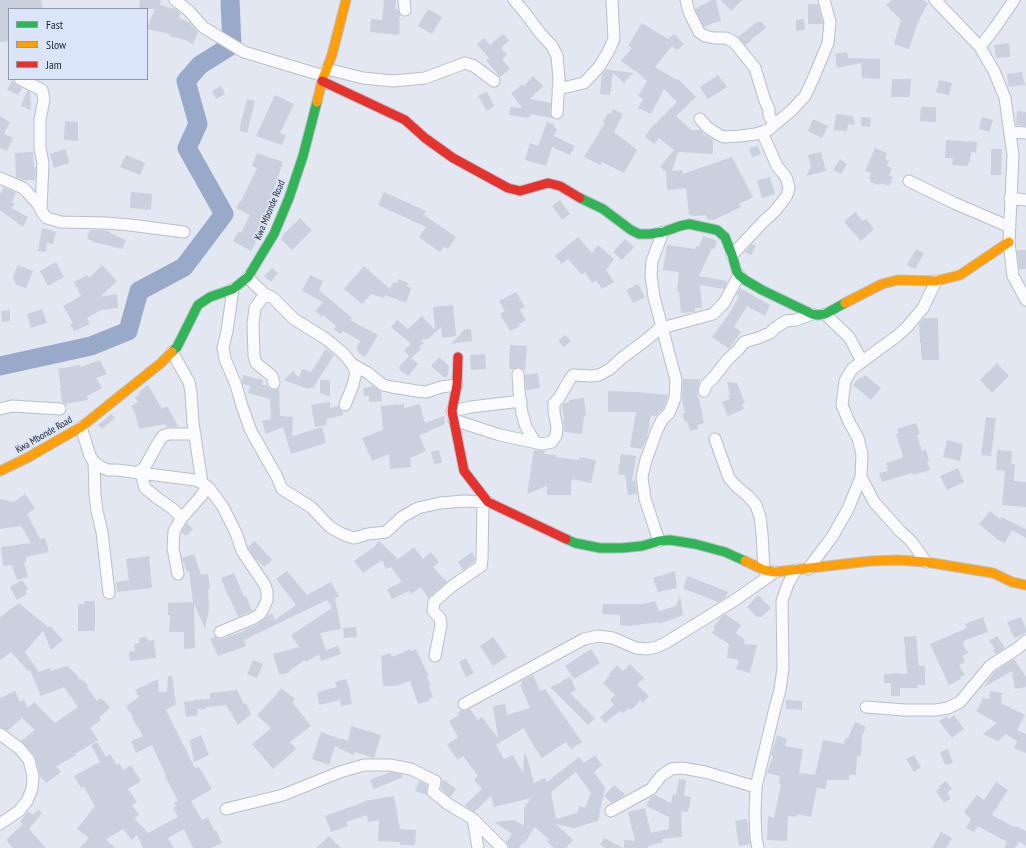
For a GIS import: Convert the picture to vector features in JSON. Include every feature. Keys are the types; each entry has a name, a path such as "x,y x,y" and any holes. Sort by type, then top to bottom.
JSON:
{"street":[{"path":"175,0 189,10 203,27 244,52 324,76 405,120 425,138 453,158 508,188 520,190 548,183 560,186 575,196 603,209 631,230 639,234 663,232 689,224 717,230 725,237 739,275 762,290 812,314 825,314 882,284 898,280 936,281 960,275 1009,242"},
{"name":"Kwa Mbonde Road","path":"0,471 27,458 81,427 161,363 177,347 198,305 210,297 233,289 248,277 274,234 289,198 303,156 324,76 332,56 346,0"},
{"path":"514,0 552,46 557,56 559,79 557,113"},
{"path":"558,89 584,83 598,67 608,52 614,39 612,0"},
{"path":"686,0 699,32 705,36 726,38 734,42 755,68 765,101 769,109 769,115 774,125"},
{"path":"700,119 707,127 724,137 756,134 768,130 805,96 828,43 830,22 824,0"},
{"path":"935,0 980,47 994,70 1005,98 1013,155 1009,242 1013,276 1026,300"},
{"path":"980,47 1014,0"},
{"path":"324,76 393,81 425,78 465,63 474,66 494,81"},
{"path":"22,80 42,90 44,99 40,120 40,148 43,162 41,211"},
{"path":"732,255 775,211 788,192 789,186 786,177 777,166 762,132"},
{"path":"1010,132 1026,133"},
{"path":"0,178 22,188 27,192 38,204 41,211 47,218 61,222 106,223 184,232"},
{"path":"909,181 954,203 1010,227"},
{"path":"1010,198 1026,200"},
{"path":"659,542 645,500 642,477 653,438 662,420 669,412 675,398 676,380 654,297 651,275 652,261 663,232"},
{"path":"453,415 485,431 542,444 552,442 556,436 557,427 554,403 559,398 565,385 573,375 599,375 610,370 622,358 662,327 713,314 724,303 739,275"},
{"path":"248,277 265,294 274,298 294,319 326,339 352,364 356,372 353,385 345,405"},
{"path":"808,569 835,531 848,509 861,477 862,454 858,438 842,405 845,381 852,369 907,327 923,308 936,281"},
{"path":"233,289 223,348 225,359 236,385 251,431 277,477 282,489 311,507 330,527 342,534 354,538 368,534 386,532 402,517 418,508 464,500 486,502 575,543 600,548 642,546 670,540 695,544 725,552 764,570 775,572 871,561 898,560 926,562 993,574 1012,582 1026,585"},
{"path":"265,294 255,308 253,324 254,356 256,363 272,376 274,383"},
{"path":"704,391 706,385 744,342 770,333 786,321 796,320 812,314"},
{"path":"825,314 850,337 862,361"},
{"path":"172,352 189,382 192,392 193,423 205,485 202,495 182,518 174,532 173,548 178,574"},
{"path":"435,656 441,625 440,618 433,611 434,602 451,587 481,566 482,559 486,502 464,471 453,415 457,385 458,357"},
{"path":"352,364 384,384 392,387 426,392 441,387 457,385"},
{"path":"518,374 526,427 534,442"},
{"path":"453,415 471,407 521,401"},
{"path":"0,409 12,406 60,409"},
{"path":"81,427 90,456 94,462 101,467 108,470 195,480 205,485 223,507 236,533 242,551 265,585 267,600 260,614 220,632"},
{"path":"139,473 147,463 163,436 169,434 195,434"},
{"path":"715,439 729,478 756,505 761,525 764,570"},
{"path":"94,462 96,503 102,532 109,593"},
{"path":"139,473 146,488 182,518"},
{"path":"861,477 874,502 894,526 911,541 926,562"},
{"path":"758,848 755,814 756,787 780,690 783,668 782,601 788,584 796,570"},
{"path":"464,704 584,639 598,636 612,638 636,648 647,649 658,647 735,600 775,572"},
{"path":"866,708 904,710 936,710 948,708 960,702 990,666 1026,641"},
{"path":"0,734 19,748 29,760 33,776 32,789 27,801 19,811 0,824"},
{"path":"226,809 283,796 340,772 364,764 390,765 411,769 435,781 433,792 448,804 473,819 502,848"},
{"path":"611,811 651,789 661,776 671,769 682,768 705,772 756,787"},
{"path":"473,819 478,848"}],"building":[{"path":"0,0 41,0 43,8 8,8 8,41 0,42"},
{"path":"140,0 161,0 160,5 175,9 180,13 179,18 190,23 198,32 193,44 185,40 169,36 170,34 148,29 148,25 155,9 139,8"},
{"path":"384,0 396,0 395,9 398,10 400,15 399,35 370,32 371,19 382,20"},
{"path":"712,0 716,0 721,21 704,27 695,9"},
{"path":"721,0 742,0 731,11"},
{"path":"892,0 922,0 928,3 917,24 909,49 894,44 901,20 886,5"},
{"path":"808,4 818,4 823,24 808,24"},
{"path":"428,9 442,17 432,34 418,26"},
{"path":"804,19 805,30 796,31 796,20"},
{"path":"757,22 762,22 766,28 745,45 738,37"},
{"path":"642,23 668,39 674,34 684,44 677,50 672,46 655,67 677,80 678,79 696,97 676,116 691,130 701,130 703,135 706,135 713,140 713,154 678,152 672,171 682,170 683,174 732,157 753,197 739,204 741,207 714,220 707,219 706,215 689,215 686,188 667,190 666,172 660,167 674,150 659,138 654,144 645,137 650,129 677,102 664,89 651,114 638,108 643,99 638,96 647,81 635,70 621,61 632,48 628,46"},
{"path":"503,34 509,41 501,48 507,55 502,59 510,69 500,77 486,60 489,58 477,44 484,38 490,45"},
{"path":"1009,43 1010,57 996,58 994,45"},
{"path":"847,52 848,58 880,59 880,79 862,78 861,63 837,68 835,54"},
{"path":"606,69 633,73 624,83 613,73 610,95 600,94 602,74"},
{"path":"1022,72 1025,85 1009,87 1007,74"},
{"path":"718,75 727,87 708,99 700,87"},
{"path":"533,76 543,86 530,99 551,103 550,113 553,118 530,114 529,118 509,115 510,107 522,108 511,93 523,84 524,86"},
{"path":"892,79 911,79 910,97 891,97"},
{"path":"12,80 22,88 18,95 7,90"},
{"path":"939,80 952,83 949,95 936,92"},
{"path":"221,86 225,94 216,99 212,91"},
{"path":"27,91 30,92 31,110 21,106"},
{"path":"487,92 494,106 487,111 478,96"},
{"path":"275,95 294,104 280,133 286,135 282,145 256,136"},
{"path":"247,99 255,101 247,133 240,131 241,119"},
{"path":"921,107 936,107 936,122 920,121"},
{"path":"613,109 623,114 614,132 637,150 624,173 602,162 600,165 584,157 605,123 603,122 608,113 611,114"},
{"path":"1017,111 1026,112 1026,126 1016,125"},
{"path":"836,114 853,116 855,125 848,124 847,131 834,130"},
{"path":"0,116 10,122 4,134 13,138 7,151 0,148"},
{"path":"861,117 871,118 870,127 861,126"},
{"path":"982,117 993,120 989,132 979,129"},
{"path":"813,119 828,126 822,138 808,131"},
{"path":"65,121 78,122 78,141 64,140"},
{"path":"547,122 555,125 554,128 557,129 554,136 575,146 570,155 552,147 546,166 525,160 530,143 538,146"},
{"path":"946,140 977,142 976,153 971,152 968,166 952,165 953,158 945,158"},
{"path":"758,146 761,154 752,157 749,148"},
{"path":"875,148 887,153 885,159 889,160 887,166 892,168 889,176 893,177 889,186 881,183 880,185 870,182 871,179 869,178 871,173 865,171"},
{"path":"65,149 69,163 54,168 50,154"},
{"path":"991,149 1002,149 1001,175 991,175"},
{"path":"33,152 34,167 36,167 35,180 23,180 16,177 15,153"},
{"path":"821,152 826,171 806,176 811,167 808,155"},
{"path":"257,153 283,162 272,195 277,197 251,251 233,241 238,232 241,233 250,215 236,208 257,168 252,166"},
{"path":"126,155 145,163 140,175 120,167"},
{"path":"840,159 847,164 841,174 833,170"},
{"path":"770,177 775,194 762,198 757,180"},
{"path":"4,187 16,193 12,202 15,204 11,208 28,217 23,227 0,210 0,194"},
{"path":"131,192 152,194 151,210 130,208"},
{"path":"384,192 426,211 424,215 456,237 448,249 444,247 440,252 419,237 426,227 378,205"},
{"path":"560,200 570,214 562,220 552,206"},
{"path":"855,212 863,221 866,219 874,229 861,241 844,222"},
{"path":"300,218 312,230 292,250 281,239 283,235"},
{"path":"42,228 56,232 53,244 47,243 46,252 38,251"},
{"path":"90,230 103,230 126,240 122,249 93,242 87,239"},
{"path":"703,236 717,242 714,249 712,248 699,276 727,281 726,285 724,289 700,285 702,308 695,308 695,312 681,313 679,292 677,292 679,272 663,270 667,245 695,249 697,245 699,247"},
{"path":"578,237 592,253 598,245 614,259 606,270 614,282 602,289 596,280 592,283 585,272 582,275 568,259 562,264 555,256"},
{"path":"625,239 634,247 622,260 613,252"},
{"path":"752,244 756,246 751,255 745,252"},
{"path":"916,249 924,253 915,269 907,265"},
{"path":"1017,250 1026,250 1026,269 1019,269"},
{"path":"56,262 64,277 48,286 40,271"},
{"path":"18,265 33,271 26,288 16,285 13,276"},
{"path":"102,265 117,281 100,297 117,294 118,308 101,310 87,318 90,324 74,331 70,324 73,323 63,306 81,296 74,282 87,275 89,278"},
{"path":"364,266 390,289 393,282 397,283 398,279 408,283 407,286 411,288 406,303 385,295 384,298 371,294 362,304 344,289"},
{"path":"272,268 278,273 271,282 264,276"},
{"path":"310,275 323,281 319,290 352,318 350,320 378,335 365,357 356,349 360,341 343,331 340,334 334,329 336,326 323,315 322,317 315,311 323,302 302,291"},
{"path":"638,284 645,297 633,303 626,290"},
{"path":"740,288 770,305 765,316 747,306 734,327 741,332 729,349 712,337 729,314 739,296 736,295"},
{"path":"516,292 525,307 520,310 526,320 519,324 520,326 510,331 500,314 505,311 499,301"},
{"path":"453,305 456,336 442,338 441,327 428,339 420,340 424,343 419,347 421,349 411,358 418,364 408,376 398,368 409,356 404,350 411,344 391,327 397,320 408,329 422,316 435,330 433,307"},
{"path":"42,309 47,323 31,328 27,314"},
{"path":"10,310 10,321 2,322 1,311"},
{"path":"924,318 938,318 939,360 922,360 919,324"},
{"path":"465,329 471,329 472,341 451,344"},
{"path":"565,335 571,341 564,347 558,341"},
{"path":"510,345 527,346 525,370 518,367 509,369"},
{"path":"326,349 334,355 313,388 308,389 284,380 293,371 299,378 302,369 311,372"},
{"path":"485,354 486,369 471,370 470,355"},
{"path":"439,357 449,366 448,375 445,378 431,366"},
{"path":"100,360 107,374 96,378 102,388 87,396 88,400 64,404 62,402 58,369 80,365 81,367"},
{"path":"997,363 1009,376 992,393 980,380"},
{"path":"538,373 540,388 526,390 525,375"},
{"path":"243,375 263,380 262,385 267,385 272,390 279,388 280,416 293,417 292,436 322,427 326,443 291,454 283,427 266,434 262,421 271,419 270,399 248,393 250,386 243,384"},
{"path":"865,375 881,388 871,400 853,385 860,377 862,378"},
{"path":"683,379 700,379 697,392 704,423 697,425 698,429 690,431 687,421 685,422 682,414 685,413 682,400"},
{"path":"320,380 330,380 330,397 320,393"},
{"path":"727,382 737,383 745,403 742,404 744,409 728,416 722,402 730,399 728,395 730,395"},
{"path":"148,385 162,409 167,406 178,426 167,427 165,424 139,429 135,413 131,406 138,402 135,397"},
{"path":"374,386 381,392 382,401 369,402 369,396 364,396 363,388"},
{"path":"608,391 668,395 663,409 656,416 651,415 647,437 642,449 630,447 636,412 608,412"},
{"path":"584,398 586,416 584,416 582,434 564,432 562,405 569,402 569,400"},
{"path":"330,402 330,408 338,406 343,412 343,415 326,419 327,425 315,427 311,405"},
{"path":"404,404 404,408 420,404 424,421 426,423 444,416 445,424 419,435 426,451 410,458 411,467 390,469 389,454 372,461 362,438 383,430 381,406"},
{"path":"111,414 115,418 102,429 98,425"},
{"path":"986,417 996,418 991,456 981,455"},
{"path":"916,423 920,434 917,435 922,451 926,449 929,461 927,461 930,470 913,475 912,473 882,482 879,473 888,471 886,463 903,458 896,434 899,433 897,429"},
{"path":"947,440 963,444 960,461 943,457"},
{"path":"439,450 442,463 434,464 431,452"},
{"path":"534,450 545,451 544,454 556,455 556,457 579,460 579,457 596,460 591,483 572,479 571,495 547,495 547,486 527,494"},
{"path":"997,450 1012,451 1011,464 1015,464 1014,481 1026,482 1026,507 1002,505 1005,471 996,470"},
{"path":"621,454 636,456 632,481 635,480 637,494 628,495 625,475 618,474"},
{"path":"958,468 964,482 947,490 940,476"},
{"path":"25,494 35,508 27,514 40,539 45,538 49,552 26,557 26,562 24,563 28,577 17,580 12,565 3,566 1,547 31,543 21,526 0,529 0,499 14,502"},
{"path":"990,511 1001,520 1001,517 1026,529 1026,538 1012,530 1005,543 996,539 979,524"},
{"path":"187,523 193,529 186,536 181,532"},
{"path":"255,541 272,560 264,567 254,557 248,547"},
{"path":"379,541 396,557 397,560 414,547 423,559 431,552 439,562 433,567 447,582 428,598 421,587 411,594 409,591 392,599 387,589 402,582 391,567 386,569 382,560 363,573 354,561 374,547"},
{"path":"472,552 475,558 474,562 463,570 458,562"},
{"path":"194,554 201,575 208,574 210,589 208,589 209,609 205,629 194,603 195,648 184,649 184,632 169,632 170,615 168,615 168,603 193,602 189,571 187,572 182,558"},
{"path":"149,556 152,588 117,592 116,582 129,580 126,559"},
{"path":"287,571 307,595 331,582 339,596 335,598 341,629 320,633 326,650 338,646 341,654 321,661 319,654 306,662 305,660 289,671 290,672 279,674 273,654 299,647 291,635 332,608 327,600 244,640 246,646 218,656 210,639 215,637 222,639 244,631 258,624 272,613 275,620 296,605 276,579"},
{"path":"675,571 677,588 658,592 653,578"},
{"path":"234,573 244,597 246,596 252,611 238,617 221,578"},
{"path":"688,576 728,592 725,598 718,602 684,589"},
{"path":"22,580 28,589 25,591 27,594 17,600 10,587"},
{"path":"758,595 771,608 761,617 757,617 747,607"},
{"path":"680,596 683,615 659,624 659,622 630,626 620,625 620,615 602,614 603,604 642,604 655,601 659,611 676,606"},
{"path":"85,601 95,601 95,631 78,631 78,604 85,604"},
{"path":"19,603 48,627 50,626 63,640 51,650 43,631 25,652 39,672 50,668 51,671 67,666 77,675 79,680 80,678 88,685 87,687 97,701 101,698 110,707 99,718 101,720 90,728 98,740 56,766 61,772 46,783 40,776 35,756 21,741 35,730 22,718 7,731 0,727 0,698 15,691 20,702 24,700 28,708 34,702 55,723 78,707 64,687 41,696 30,670 28,671 11,652 0,660 0,617"},
{"path":"725,614 741,625 736,633 745,640 744,644 757,645 750,673 736,669 739,660 727,658 729,644 712,633 715,629 713,628"},
{"path":"983,617 988,632 963,641 968,653 962,656 965,662 959,665 965,675 960,677 961,679 949,685 930,644 967,628 965,624"},
{"path":"1021,617 1026,633 1014,638 1007,622"},
{"path":"356,627 357,637 344,638 343,628"},
{"path":"916,636 919,666 925,666 925,685 917,685 918,688 900,688 900,696 891,696 891,683 884,683 884,674 907,674 904,637"},
{"path":"997,636 1005,648 996,654 993,651 995,649 989,641"},
{"path":"147,637 148,641 154,640 156,658 130,661 129,652 135,651 134,644 139,643 139,638"},
{"path":"493,637 507,657 493,666 480,646"},
{"path":"410,649 411,651 416,649 428,675 427,676 431,686 429,686 433,697 428,699 429,701 418,704 410,681 395,686 383,686 381,656 390,653 392,657"},
{"path":"591,649 600,663 574,679 565,666"},
{"path":"466,658 474,673 466,677 459,662"},
{"path":"1014,659 1026,677 1026,687 1015,689 1012,671 984,687 995,671"},
{"path":"253,660 263,664 257,678 247,674"},
{"path":"630,664 644,678 637,685 649,696 643,703 641,700 631,710 629,708 623,713 620,711 605,723 600,717 614,705 610,700 615,695 603,683 617,665 623,671"},
{"path":"533,675 540,691 545,689 582,742 571,749 566,742 542,758 524,728 496,745 504,759 513,755 523,773 524,755 526,754 534,783 545,778 547,782 579,757 584,763 595,755 602,765 594,772 605,788 598,821 574,828 556,824 573,840 566,848 554,848 547,842 549,840 535,827 524,844 523,842 519,848 509,848 506,842 512,834 494,822 515,820 524,826 524,808 531,798 494,807 491,796 474,812 465,805 482,789 474,780 478,776 463,756 458,760 447,745 458,737 449,721 459,715 457,713 462,710 464,711 470,709 478,720 482,717 498,738 493,706 505,704 507,715 530,708 520,684 522,684 521,681","holes":["576,772 591,793 585,808 580,806 577,813 556,819 551,792"]},
{"path":"168,676 172,676 176,704 166,710 195,768 199,767 212,789 191,801 202,820 208,817 214,831 216,830 222,843 211,848 193,848 184,829 168,838 174,848 143,848 137,835 132,840 123,829 106,839 115,848 80,848 89,838 77,829 95,806 84,787 81,788 74,776 100,762 91,745 97,742 106,757 110,754 117,765 119,763 123,770 131,765 141,781 128,789 137,802 132,805 139,815 134,818 148,833 178,817 173,808 176,806 174,803 178,801 165,776 152,745 136,753 131,741 143,736 126,706 139,697 135,690 158,679 159,692 167,692"},
{"path":"570,677 576,690 570,693 595,718 588,725 550,687"},
{"path":"346,679 351,694 352,704 341,706 340,700 319,705 317,692 337,687 335,682"},
{"path":"281,688 295,699 292,702 311,726 290,742 296,749 273,769 252,744 271,728 257,715"},
{"path":"237,690 244,704 246,703 251,714 238,725 226,705 206,707 206,709 197,709 198,715 186,717 184,702 210,699 210,693"},
{"path":"990,691 1002,693 1001,703 1025,715 1017,730 1026,734 1026,753 1014,748 1017,741 1006,734 998,741 983,734 997,723 976,711 982,701 982,698 989,699"},
{"path":"786,700 802,701 802,710 786,709"},
{"path":"954,715 964,729 952,738 939,721 947,716 949,719"},
{"path":"855,722 866,727 862,736 861,756 857,756 856,775 849,775 849,780 827,780 826,789 817,788 811,817 797,814 796,817 788,816 787,841 767,840 768,816 774,818 781,784 779,783 780,776 767,773 773,756 771,755 777,735 787,739 785,746 803,749 799,773 815,775 823,740 844,744 845,738 848,738"},
{"path":"351,726 381,735 374,758 355,752 353,755 335,746 329,765 312,759 321,732 348,741"},
{"path":"201,735 209,755 194,762 190,740"},
{"path":"948,749 953,763 945,765 940,752"},
{"path":"914,755 921,767 914,772 906,759"},
{"path":"390,772 401,774 403,777 374,789 370,780"},
{"path":"679,779 686,780 684,796 691,797 688,812 681,811 682,837 662,839 663,842 648,846 648,848 624,848 624,840 635,841 628,812 645,808 651,833 669,829 669,817 646,806 651,797 655,795 671,803 673,794 676,795"},
{"path":"444,780 456,789 450,797 441,789 442,782"},
{"path":"419,781 427,785 427,795 415,791"},
{"path":"946,781 952,789 947,793 951,798 944,803 936,791 940,788 939,786"},
{"path":"996,782 1008,790 992,815 1014,827 1015,826 1026,831 1026,846 1019,841 1015,848 1004,848 1007,842 978,826 974,832 966,828 971,819 964,812 977,795 984,800"},
{"path":"614,785 625,794 612,803 604,796"},
{"path":"394,796 400,829 416,830 415,845 400,845 400,842 378,841 379,820 368,822 367,815 346,822 348,826 331,832 325,816 364,801"},
{"path":"38,810 42,813 29,829 46,848 13,848 6,840 23,824 20,822 28,811 33,815"},
{"path":"747,819 750,844 739,846 735,821"},
{"path":"941,832 952,838 946,848 932,848"},
{"path":"329,836 341,848 316,848"},
{"path":"604,838 623,848 606,848 600,845"}],"waterway":[{"path":"0,366 91,346 128,331 139,291 184,267 224,214 187,148 198,124 186,81 200,65 232,45 230,0"}],"traffic: fast":[{"path":"172,352 177,347 198,305 210,297 233,289 248,277 274,234 289,198 303,156 317,102"},
{"path":"580,198 603,209 631,230 639,234 663,232 689,224 717,230 725,237 739,275 762,290 812,314 825,314 845,303"},
{"path":"566,539 575,543 600,548 642,546 659,541 670,540 695,544 725,552 745,561"}],"traffic: slow":[{"path":"317,102 322,81 332,55 346,0"},
{"path":"845,303 882,284 898,280 936,281 960,275 1009,242"},
{"path":"0,471 27,458 81,427 161,363 172,352"},
{"path":"745,561 764,570 775,572 871,561 898,560 926,562 993,573 1012,582 1026,585"}],"traffic: jam":[{"path":"322,81 405,120 425,138 453,158 508,188 520,191 548,183 560,186 580,198"},
{"path":"458,357 457,385 452,411 464,471 488,502 566,539"}]}
